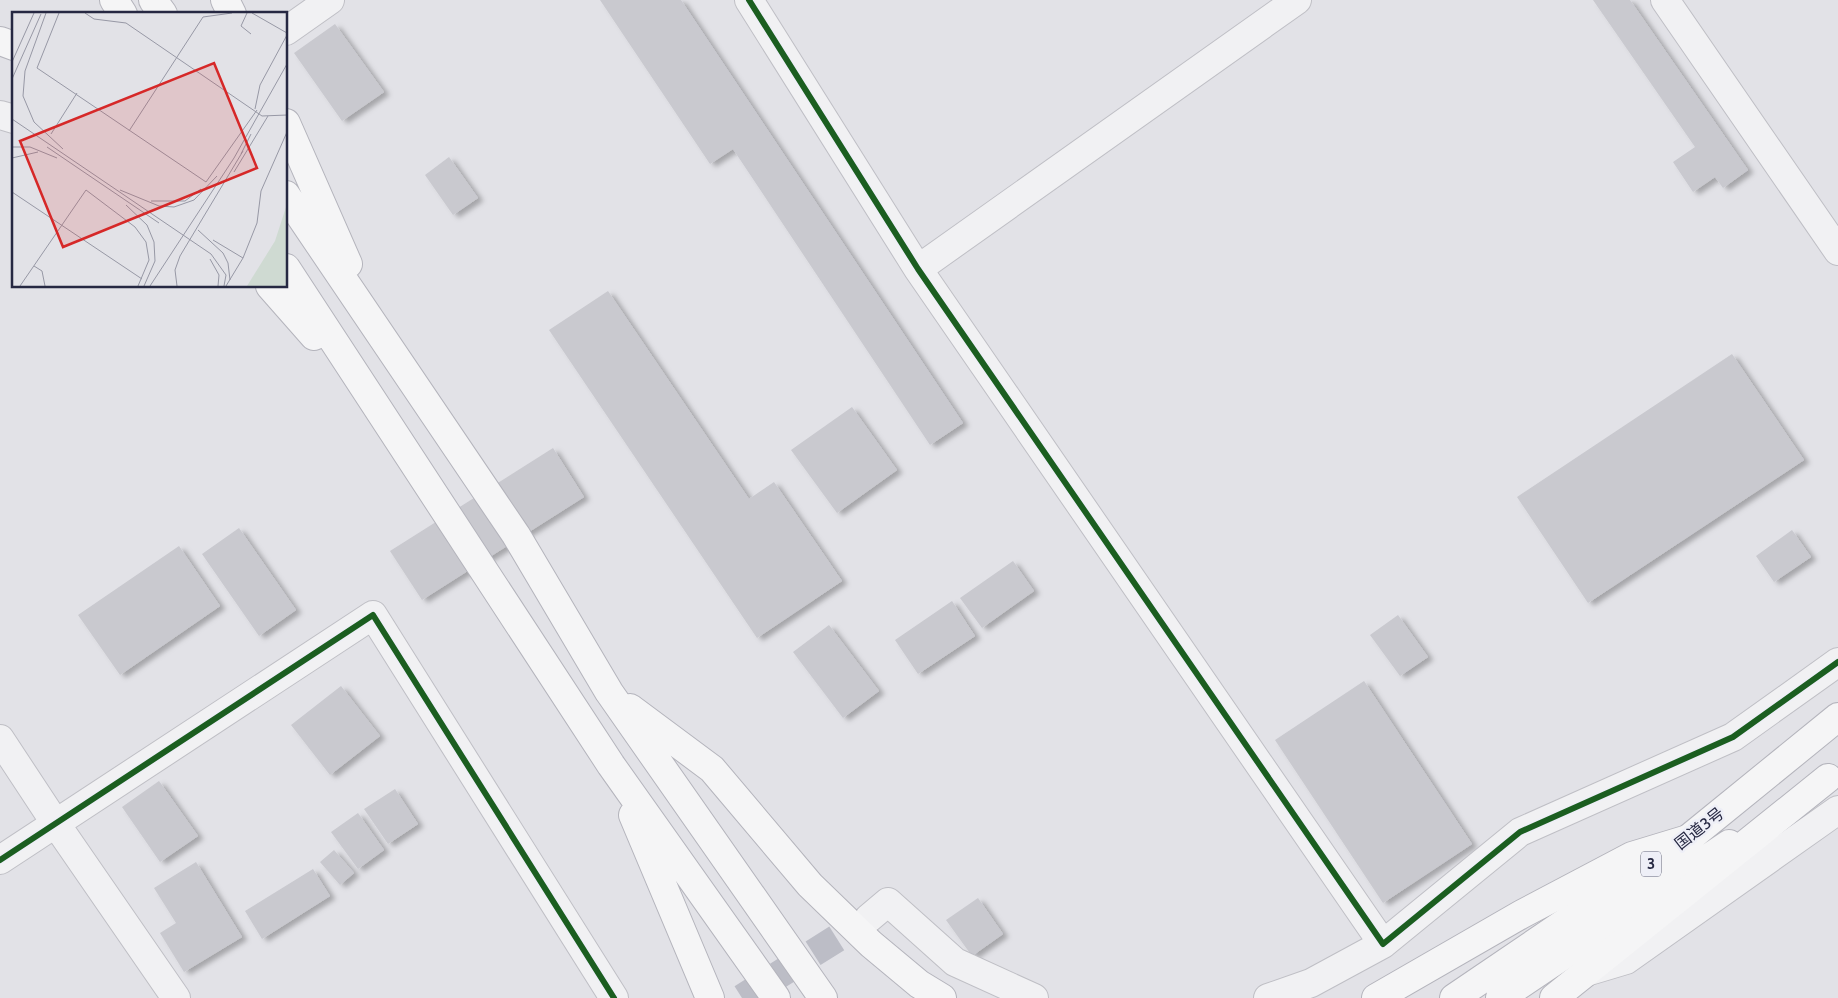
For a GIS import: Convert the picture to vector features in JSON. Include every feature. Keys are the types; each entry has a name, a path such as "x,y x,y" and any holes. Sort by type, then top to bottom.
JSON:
{"highway":[{"path":"114,0 122,12"},
{"path":"153,0 161,12"},
{"path":"225,0 231,12"},
{"path":"0,41 12,45"},
{"path":"288,128 380,335"},
{"path":"288,198 516,535 609,692 823,998"},
{"path":"288,271 611,765 776,998"},
{"path":"272,288 366,392"},
{"path":"609,692 712,769 810,885 871,944 919,984 942,998"},
{"name":"国道3号","path":"1454,998 1688,838 1838,717"},
{"path":"611,765 710,998"},
{"path":"1554,998 1833,773"},
{"name":"国道3号","path":"1500,998 1833,773"},
{"path":"1376,998 1522,914 1632,856 1688,838"}],"street":[{"path":"288,30 330,0"},
{"path":"749,0 918,270 1383,944"},
{"path":"918,270 1297,0"},
{"path":"1664,0 1838,251"},
{"path":"0,860 373,615 614,998"},
{"path":"1268,998 1311,983 1383,944 1520,832 1733,737 1838,662"},
{"path":"0,739 176,998"},
{"path":"1586,972 1626,960 1838,810"},
{"path":"869,918 888,902 955,962 1034,998"}],"building":[{"path":"600,0 681,0 963,423 930,445 733,149 710,164"},
{"path":"1593,0 1630,0 1748,170 1723,188 1715,177 1693,192 1673,162 1695,147"},
{"path":"335,24 384,92 342,121 294,53"},
{"path":"449,157 478,198 453,215 425,175"},
{"path":"608,291 749,499 774,482 842,581 757,638 549,330"},
{"path":"1732,354 1804,460 1588,603 1517,497"},
{"path":"852,407 897,470 837,513 791,450"},
{"path":"553,448 584,497 422,600 390,551"},
{"path":"239,528 296,610 259,636 202,554"},
{"path":"1792,530 1811,557 1774,582 1756,556"},
{"path":"179,546 220,606 120,675 78,615"},
{"path":"1013,561 1034,591 982,628 960,598"},
{"path":"952,601 975,636 918,674 895,640"},
{"path":"1398,615 1428,657 1400,676 1370,635"},
{"path":"829,625 879,691 843,718 793,652"},
{"path":"1364,681 1472,844 1383,903 1275,740"},
{"path":"341,686 380,736 330,775 291,725"},
{"path":"159,781 198,836 160,862 122,807"},
{"path":"395,789 418,824 388,844 364,809"},
{"path":"358,813 384,850 358,869 331,832"},
{"path":"334,850 354,873 340,885 320,862"},
{"path":"196,862 242,937 184,972 160,933 176,923 154,888"},
{"path":"313,869 330,896 262,939 245,911"},
{"path":"978,898 1003,934 972,956 946,920"}],"tunnel":[{"path":"742,998 869,918"}],"cycle path":[{"path":"749,0 918,269 1383,944 1520,832 1733,737 1838,662"},
{"path":"0,860 373,615 614,998"}]}
